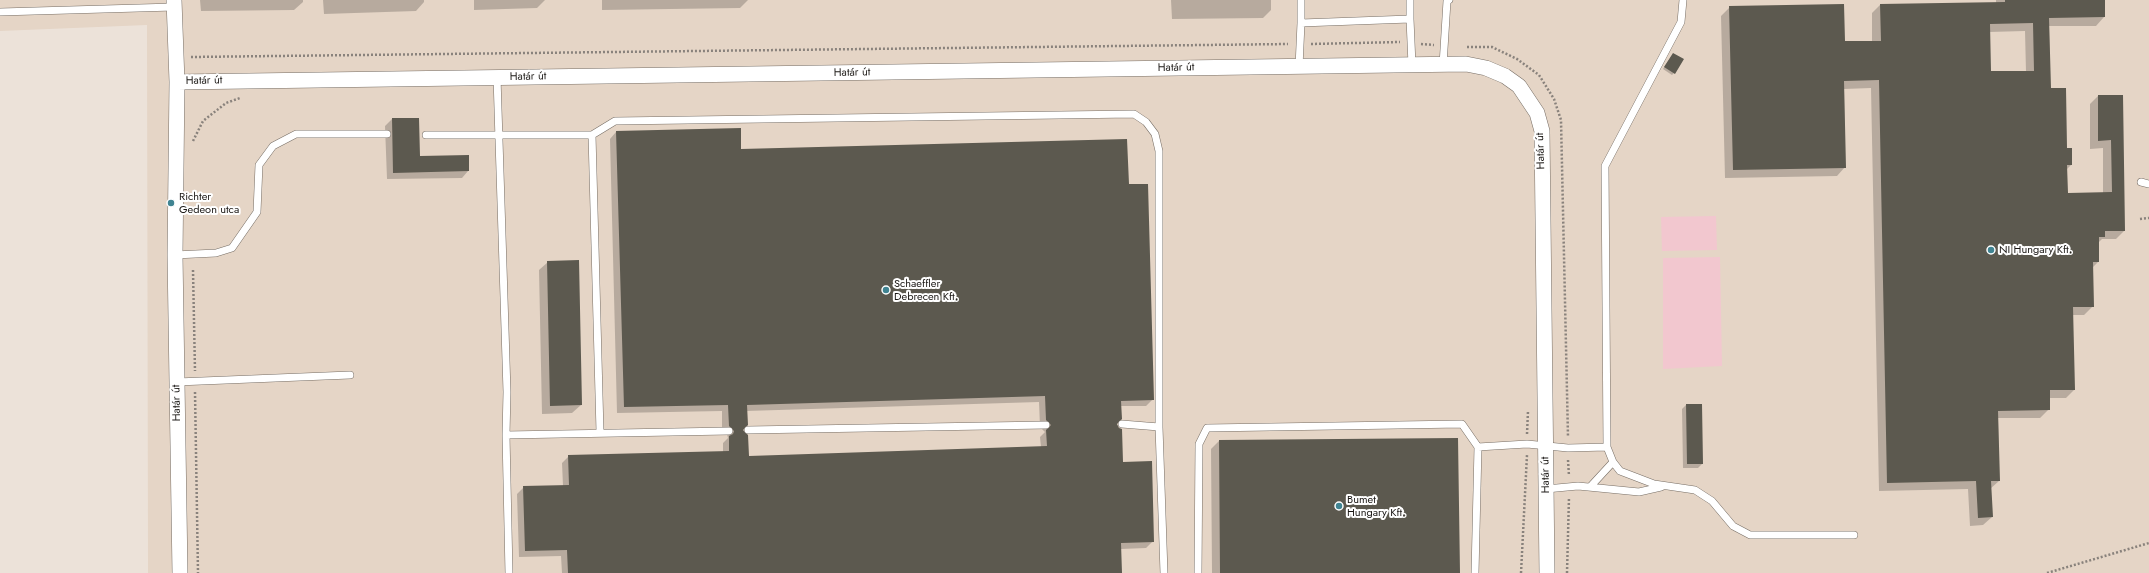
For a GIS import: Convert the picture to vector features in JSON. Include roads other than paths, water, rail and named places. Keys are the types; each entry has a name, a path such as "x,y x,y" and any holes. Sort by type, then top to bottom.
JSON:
{"street":[{"path":"174,4 177,82"},
{"name":"Határ út","path":"180,573 175,255 177,82 1444,64 1466,64 1486,68 1505,76 1519,86 1529,98 1537,113 1540,125 1547,573"}],"lane":[{"path":"114,0 115,9"},
{"path":"1299,67 1301,0"},
{"path":"1410,0 1412,65"},
{"path":"1444,64 1447,1 1449,0"},
{"path":"1683,0 1681,22 1605,166 1607,448 1613,462 1620,471 1664,486 1695,490 1712,501 1733,526 1750,535 1854,535"},
{"path":"0,12 115,9 174,4"},
{"path":"1301,23 1410,19"},
{"path":"497,78 507,392 506,435 509,573"},
{"path":"426,135 592,134 614,121 1134,114 1146,122 1154,134 1159,151 1160,427 1164,573"},
{"path":"175,255 216,253 232,248 257,212 259,165 273,146 296,134 387,134"},
{"path":"592,134 600,432"},
{"path":"2141,182 2149,184"},
{"path":"177,382 350,375"},
{"path":"1122,424 1160,427"},
{"path":"1198,573 1199,444 1208,428 1462,424 1478,447 1474,573"},
{"path":"748,430 1046,426"},
{"path":"506,435 729,430"},
{"path":"1478,447 1527,444 1607,448"},
{"path":"1590,487 1613,462"},
{"path":"1546,489 1590,487 1639,492 1664,486"}],"place":[{"name":"Richter Gedeon utca","path":"171,203"},
{"name":"NI Hungary Kft.","path":"1991,250"},
{"name":"Schaeffler Debrecen Kft.","path":"886,290"},
{"name":"Bumet Hungary Kft.","path":"1339,506"}]}
